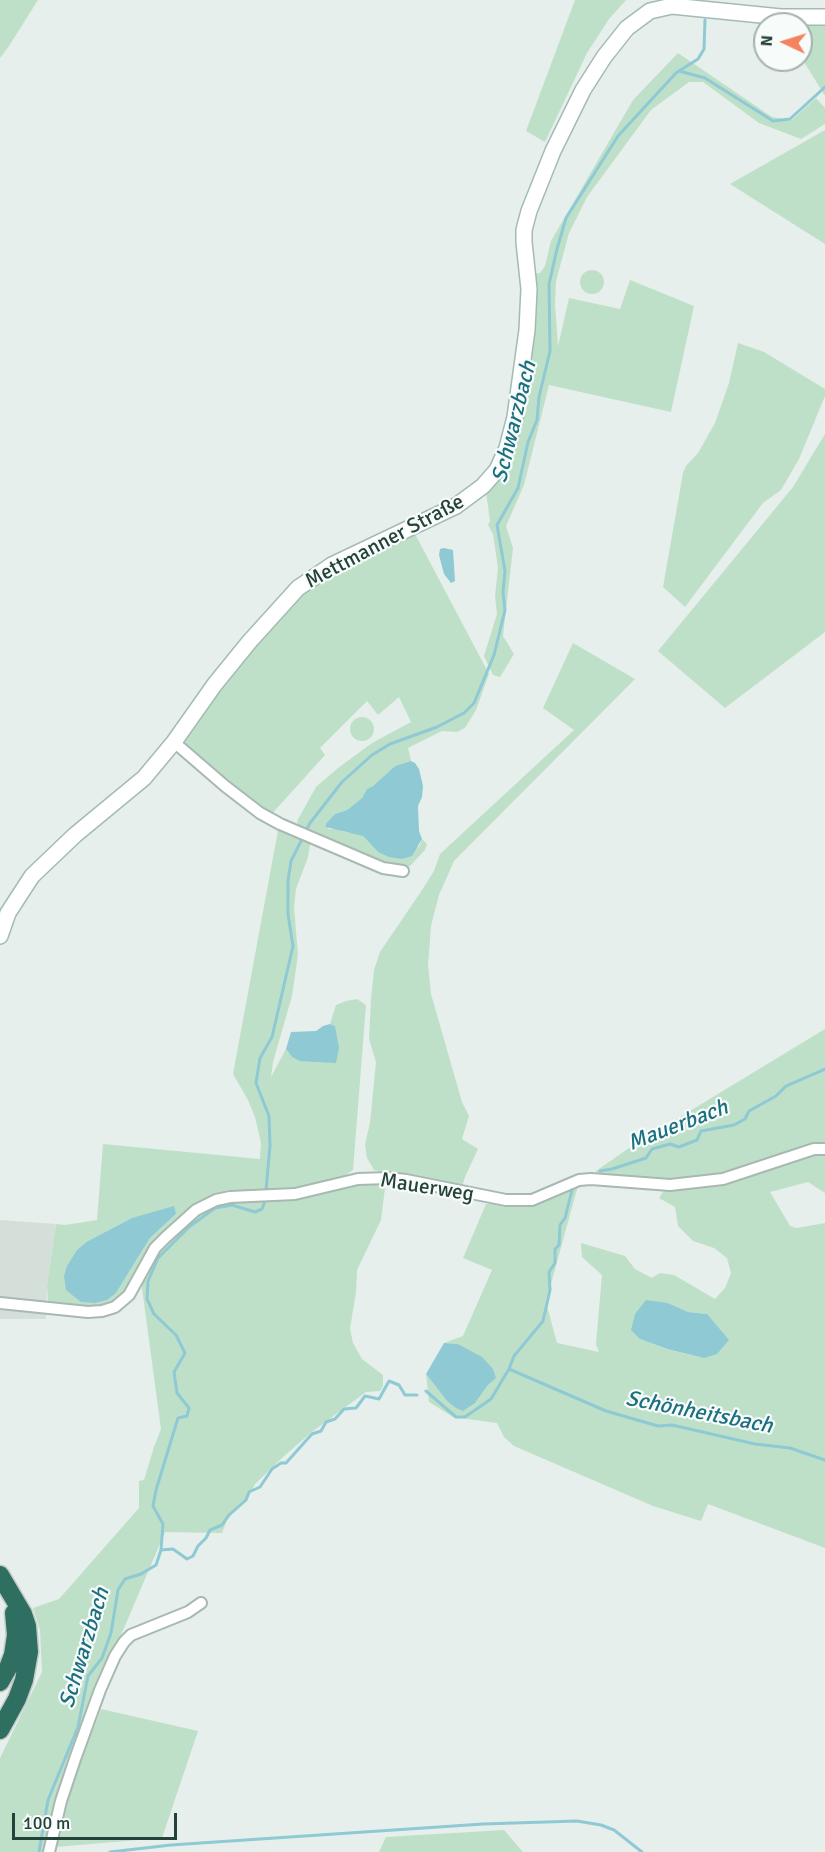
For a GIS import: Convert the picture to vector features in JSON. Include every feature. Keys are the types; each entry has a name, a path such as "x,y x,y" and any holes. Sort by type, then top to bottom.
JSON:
{"highway":[{"path":"0,1575 23,1614 29,1640 27,1666 17,1699 0,1730"},
{"path":"0,1682 8,1668 15,1645 14,1602"}],"main road":[{"name":"Mettmanner Straße","path":"0,936 8,913 32,876 75,835 144,778 174,742 215,684 298,588 332,565 456,506 483,486 500,465 515,417 526,330 529,289 524,242 529,211 553,152 583,90 604,57 627,28 650,11 672,6 781,17 825,17"}],"street":[{"path":"174,742 260,813 383,868 403,872"},
{"name":"Mauerweg","path":"0,1303 88,1312 115,1307 129,1295 155,1248 187,1217 216,1200 258,1195 295,1194 358,1179 388,1178 506,1200 532,1200 579,1180 670,1185 723,1179 814,1149 825,1149"},
{"path":"49,1852 61,1801 75,1759 115,1656 131,1635 188,1612 201,1603"}],"shaded area":[{"path":"0,1220 56,1224 47,1285 46,1319 0,1319"}],"green space":[{"path":"0,0 38,0 0,58"},
{"path":"575,0 626,0 609,19 587,53 545,142 526,131"},
{"path":"813,24 825,24 825,96 810,72 813,72"},
{"path":"678,53 772,117 792,120 816,98 825,108 825,124 801,139 759,123 703,82 689,82 651,110 587,197 569,233 556,281 558,346 569,298 620,309 630,280 694,306 671,412 549,385 524,485 506,526 513,548 503,636 514,654 500,677 493,675 484,656 497,614 495,596 498,568 493,534 488,525 490,521 486,492 500,473 531,274 540,273 545,266 551,241 633,100"},
{"path":"825,130 825,244 730,184"},
{"path":"592,270 601,273 604,282 601,291 592,294 583,291 580,282 583,273"},
{"path":"738,343 764,352 825,389 825,396 799,459 781,490 763,503 685,607 663,587 683,473 698,453 715,423 729,383"},
{"path":"825,434 825,632 725,708 658,651 793,487"},
{"path":"414,532 489,674 476,710 465,728 457,732 442,731 408,748 411,761 395,766 367,789 362,798 347,810 335,814 328,829 339,829 363,836 378,852 419,847 422,839 427,844 425,850 410,866 399,868 384,866 299,828 297,821 316,787 372,743 411,722 399,697 378,715 367,701 320,748 325,755 269,817 180,740 217,686 309,584"},
{"path":"573,643 635,679 454,861 439,895 431,926 428,965 431,994 462,1102 469,1116 462,1139 478,1149 462,1187 374,1170 367,1158 365,1144 370,1123 376,1062 369,1039 371,999 374,970 380,952 434,871 440,854 574,730 543,708"},
{"path":"362,717 371,720 374,729 371,738 362,741 353,738 350,729 353,720"},
{"path":"279,825 311,838 308,857 296,889 294,907 298,955 292,996 273,1062 271,1077 286,1049 292,1057 335,1026 330,1024 336,1005 357,999 366,1005 353,1170 343,1177 296,1190 228,1190 213,1196 186,1213 125,1293 114,1303 93,1310 48,1305 47,1285 56,1224 65,1225 97,1220 103,1144 260,1159 261,1143 255,1117 233,1074","holes":["176,1214 150,1238 116,1293 88,1241 132,1218"]},
{"path":"825,1029 825,1193 808,1182 770,1192 790,1226 797,1228 825,1223 825,1548 708,1504 701,1521 653,1506 514,1446 504,1437 497,1423 453,1417 429,1402 426,1374 447,1401 475,1403 495,1378 458,1344 444,1343 463,1336 492,1270 463,1258 486,1204 505,1203 579,1182 546,1302 557,1343 599,1352 596,1344 602,1275 582,1257 581,1243 625,1256 635,1269 652,1278 660,1273 674,1275 715,1299 725,1288 731,1273 727,1258 714,1248 693,1241 678,1226 675,1207 659,1198 667,1186 595,1176 596,1171 629,1148","holes":["668,1303 688,1312 707,1314 704,1358 666,1349 640,1339"]},
{"path":"386,1180 381,1220 357,1270 350,1329 353,1343 362,1359 383,1375 383,1386 380,1391 366,1392 313,1431 283,1457 255,1484 247,1500 228,1518 222,1533 165,1532 113,1654 46,1852 0,1852 0,1758 42,1672 40,1630 33,1608 59,1599 139,1508 139,1481 144,1480 161,1429 141,1281 158,1251 203,1210 218,1204 357,1182"},
{"path":"101,1709 198,1731 162,1838 55,1847 67,1798"},
{"path":"504,1830 523,1852 379,1852 386,1837"}],"water":[{"path":"440,549 453,550 455,581 451,583 444,574 439,555"},
{"path":"411,761 419,769 423,786 418,806 419,831 422,839 412,856 402,859 389,857 378,852 363,836 326,827 335,814 347,810 362,798 367,789 395,766"},
{"path":"330,1024 335,1026 339,1048 336,1063 300,1061 292,1057 286,1049 291,1032 316,1031"},
{"path":"174,1206 176,1214 150,1238 116,1293 107,1300 95,1303 81,1302 66,1290 64,1276 67,1266 77,1250 88,1241 132,1218"},
{"path":"646,1300 668,1303 688,1312 707,1314 729,1340 717,1354 704,1358 667,1349 640,1339 631,1330 635,1314"},
{"path":"444,1343 458,1344 482,1357 493,1369 496,1378 475,1403 463,1411 447,1401 426,1374"}],"waterway":[{"name":"Schwarzbach","path":"306,831 342,782 372,755 390,744 437,727 464,713 474,703 494,655 505,610 503,592 505,571 497,525 518,488 528,442 537,420 539,397 550,351 549,284 566,218 618,136 676,73 698,59 704,49 705,20"},
{"path":"679,71 705,78 773,121 790,119 825,87"},
{"name":"Schwarzbach","path":"39,1852 48,1800 78,1727 88,1676 102,1658 111,1633 118,1590 125,1579 141,1574 156,1565 161,1550 163,1524 153,1506 156,1490 178,1418 187,1416 189,1408 177,1393 174,1372 185,1353 176,1335 154,1314 147,1299 148,1281 158,1258 189,1227 215,1208 232,1205 255,1212 262,1209 265,1201 270,1146 269,1116 256,1083 260,1058 272,1037 293,946 288,914 288,881 291,861 303,837"},
{"name":"Mauerbach","path":"600,1171 646,1158 652,1149 670,1144 679,1147 697,1140 701,1131 734,1125 745,1119 749,1111 776,1096 786,1086 825,1069"},
{"name":"Mauerbach","path":"509,1369 514,1356 543,1321 550,1290 549,1272 555,1263 555,1249 559,1245 560,1225 565,1218 572,1190"},
{"name":"Schönheitsbach","path":"426,1391 456,1417 465,1417 491,1399 509,1369 606,1411 658,1426 672,1425 755,1444 790,1448 825,1460"},
{"name":"Schönheitsbach","path":"161,1550 173,1549 187,1559 193,1556 210,1530 222,1525 229,1515 246,1500 249,1492 260,1487 272,1469 281,1463 286,1463 312,1434 321,1431 326,1422 335,1419 344,1409 356,1408 365,1396 379,1399 389,1381 399,1385 405,1395 417,1395"},
{"path":"110,1852 171,1845 483,1824 577,1821 614,1830 642,1852"}]}
